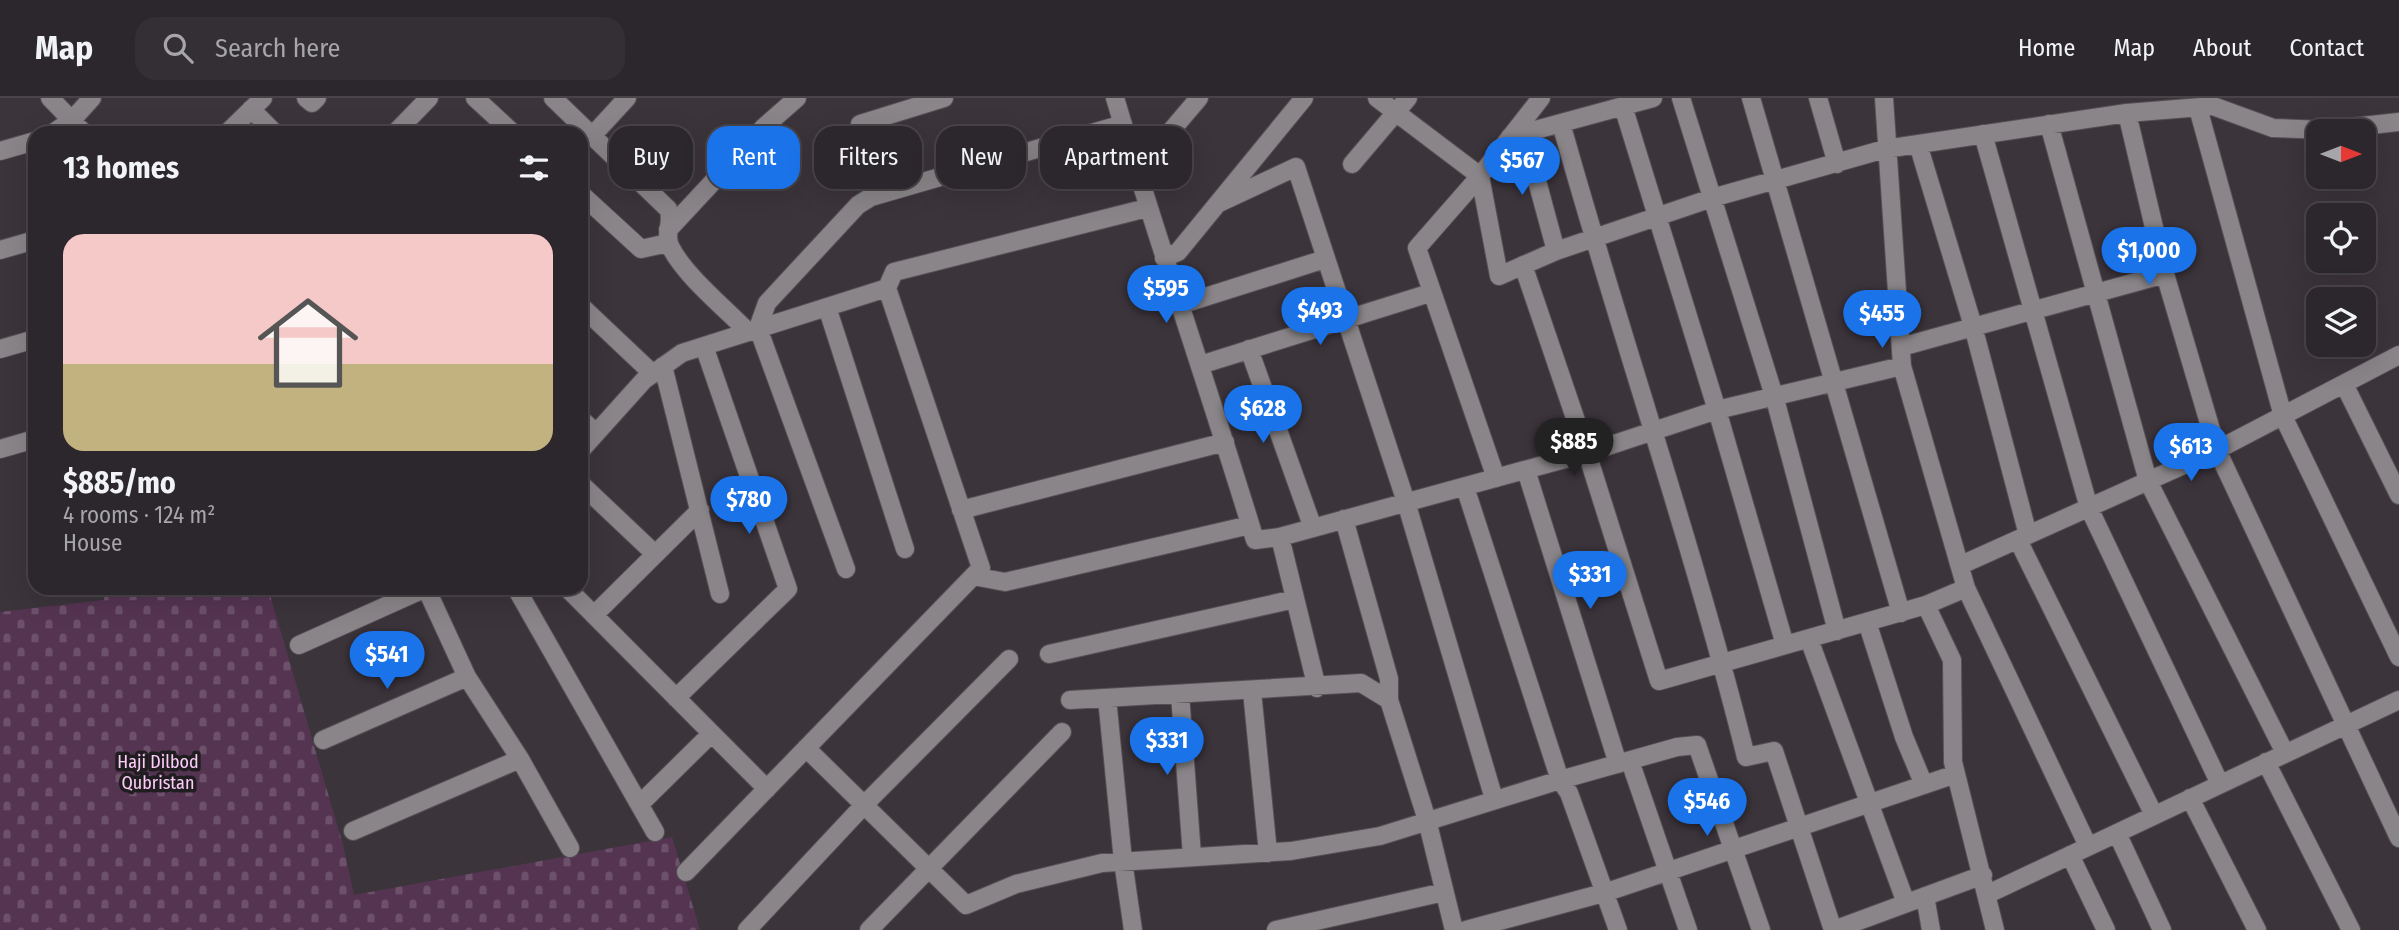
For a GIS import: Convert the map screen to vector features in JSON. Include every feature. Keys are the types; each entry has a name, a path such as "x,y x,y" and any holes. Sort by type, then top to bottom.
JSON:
{"street":[{"path":"50,98 78,126 92,98"},
{"path":"306,98 312,103 317,98"},
{"path":"402,126 429,98"},
{"path":"475,98 505,126"},
{"path":"553,98 579,126"},
{"path":"588,130 627,98"},
{"path":"588,200 641,248 668,237 764,127 797,98"},
{"path":"860,124 944,98"},
{"path":"753,330 767,303 858,205 871,197 1123,124 1115,98"},
{"path":"1175,126 1199,98"},
{"path":"1164,258 1178,252 1304,98"},
{"path":"1377,98 1402,105 1480,176 1499,276 1556,251 1657,219 1712,198 1885,149 2210,102 2273,128 2325,130 2399,122"},
{"path":"1496,478 1430,293 1417,248 1517,135 1541,98"},
{"path":"1517,135 1653,98"},
{"path":"1681,98 1775,399 1837,631"},
{"path":"1751,98 1900,613"},
{"path":"1818,98 1837,164"},
{"path":"1884,98 1885,149 1902,366 1966,588 2088,846"},
{"path":"2210,102 2283,416 2399,657"},
{"path":"234,126 257,104 271,126"},
{"path":"1352,164 1402,105"},
{"path":"1622,106 1717,410 1785,645"},
{"path":"2127,113 2165,274 2217,450 2399,838"},
{"path":"1561,123 1593,238 1723,663 1746,757 1774,751 1834,930 1869,924 1906,903 1983,874"},
{"path":"2049,124 2148,481 2285,753"},
{"path":"1983,134 2089,508 2220,784"},
{"path":"588,135 668,209 671,219 668,237 678,260 753,330 846,569"},
{"path":"1517,135 1556,251"},
{"path":"0,151 28,143"},
{"path":"1918,144 1973,326 2023,537 2154,815"},
{"path":"1219,203 1296,167 1406,502 1494,799"},
{"path":"1141,189 1255,540 1280,537 1587,453 1717,410 1775,399 1902,366"},
{"path":"686,872 981,568 887,288 894,272 1147,208"},
{"path":"0,250 28,242"},
{"path":"1180,305 1325,259"},
{"path":"1522,265 1587,453 1659,681 1926,606 1966,588"},
{"path":"1901,347 2165,274"},
{"path":"588,442 658,370 682,353 887,288"},
{"path":"1200,365 1430,293"},
{"path":"827,307 905,549"},
{"path":"588,312 658,370 699,510 720,594"},
{"path":"0,349 28,341"},
{"path":"676,698 788,589 704,346"},
{"path":"1250,349 1313,528"},
{"path":"1961,565 2217,450 2399,355"},
{"path":"2344,384 2399,495"},
{"path":"588,426 596,433"},
{"path":"0,449 28,441"},
{"path":"961,510 1225,442"},
{"path":"1526,470 1624,762 1688,930"},
{"path":"1465,487 1560,780 1569,793 1607,892 1618,930"},
{"path":"588,491 655,554"},
{"path":"594,615 699,510"},
{"path":"1345,519 1389,680 1389,700 1427,820 1454,930"},
{"path":"973,576 1005,582 1250,525"},
{"path":"1280,537 1317,688"},
{"path":"299,645 410,595"},
{"path":"429,595 467,677 520,760 570,848"},
{"path":"520,595 641,803 655,832"},
{"path":"573,595 767,789"},
{"path":"1049,654 1295,599"},
{"path":"1926,606 1952,660 1953,762 1995,930"},
{"path":"1867,622 1904,737 1924,785"},
{"path":"1809,639 1906,903"},
{"path":"747,930 864,805 1009,659"},
{"path":"323,740 467,677"},
{"path":"1070,700 1317,688 1361,683 1389,700"},
{"path":"1252,691 1268,853"},
{"path":"1180,694 1192,856"},
{"path":"1107,698 1123,861 1133,930"},
{"path":"1988,894 2399,700"},
{"path":"869,930 1062,732"},
{"path":"641,803 711,734"},
{"path":"806,748 965,905 1016,884 1102,863 1268,853 1380,836 1560,780 1676,747 1697,745 1731,850 1761,930"},
{"path":"353,831 520,760"},
{"path":"2266,762 2351,930"},
{"path":"1466,930 1607,892 1956,774"},
{"path":"2190,798 2257,930"},
{"path":"2117,833 2162,930"},
{"path":"2070,855 2106,930"},
{"path":"1276,930 1444,892"},
{"path":"1925,896 1931,930"}],"green space":[{"name":"Haji Dilbod Qubristan","path":"104,595 270,595 343,845 354,895 672,837 700,930 0,930 0,612 104,600"}]}
